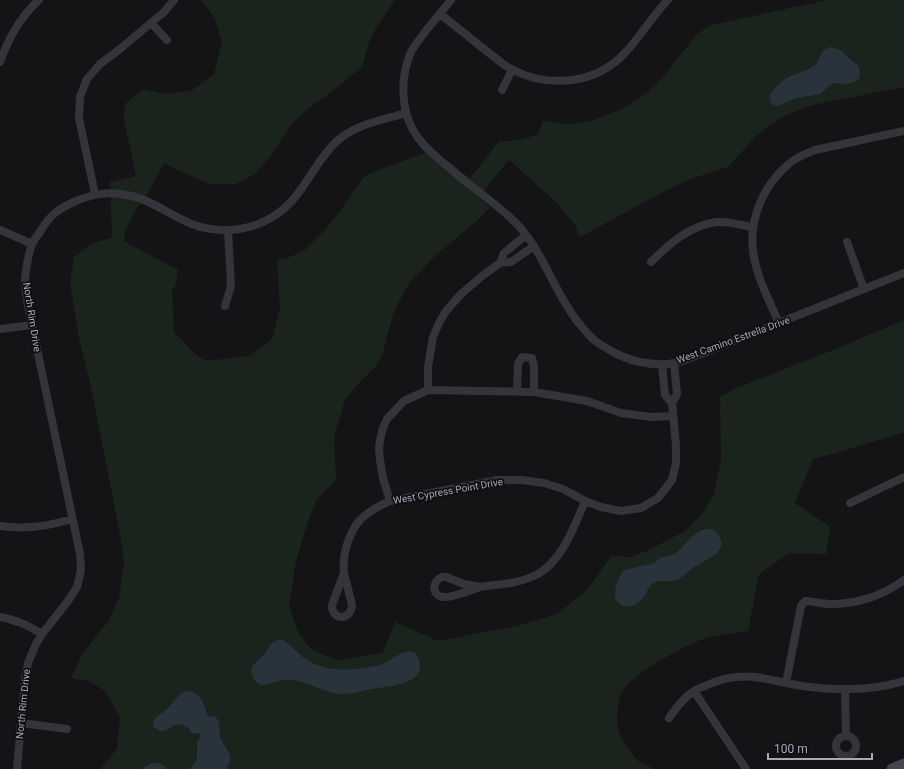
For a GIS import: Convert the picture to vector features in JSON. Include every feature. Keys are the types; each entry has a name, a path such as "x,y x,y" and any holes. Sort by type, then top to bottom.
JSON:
{"street":[{"path":"0,62 11,37 23,18 40,0"},
{"path":"95,194 79,118 80,97 87,79 100,64 164,12 174,0"},
{"name":"West Camino Estrella Drive","path":"451,0 416,43 408,62 403,88 406,113 411,126 420,141 430,153 504,213 526,235 534,246 572,314 592,339 610,350 638,361 662,364 674,363 701,354 904,273"},
{"path":"440,14 512,70 541,80 571,80 590,76 607,67 621,56 668,0"},
{"path":"151,22 167,40"},
{"path":"502,90 512,70"},
{"name":"North Rim Drive","path":"17,769 28,663 42,634 77,587 81,570 80,554 32,325 25,281 32,244 54,213 68,205 95,194 111,193 134,196 147,200 180,219 194,225 214,230 249,227 265,222 283,210 301,191 325,154 337,141 347,134 371,122 406,113"},
{"path":"779,323 756,268 753,251 752,226 762,196 771,182 791,162 815,150 904,131"},
{"path":"651,262 678,238 698,227 716,222 752,226"},
{"path":"0,230 32,244"},
{"path":"225,306 231,286 228,230"},
{"path":"500,263 504,253 526,235"},
{"path":"847,242 864,289"},
{"path":"428,390 428,367 433,337 446,311 461,294 482,276 500,263 511,262 534,246"},
{"path":"0,329 32,325"},
{"path":"518,391 518,364 522,357 532,358 534,366 534,392"},
{"name":"West Cypress Point Drive","path":"344,573 332,605 333,612 337,616 341,617 347,616 352,610 343,566 348,540 359,521 376,508 390,501 497,480 544,482 563,489 585,501 601,507 621,511 641,508 658,498 672,480 676,463 672,403 677,394 674,363"},
{"name":"West Cypress Point Drive","path":"662,364 665,395 672,403"},
{"path":"390,501 380,460 379,449 383,428 387,419 404,402 428,390 534,392 586,401 621,413 652,417 673,416"},
{"path":"850,503 904,477"},
{"path":"480,586 468,592 446,597 438,594 434,586 435,582 440,578 446,577 464,584 480,586 512,583 535,576 551,565 562,551 585,501"},
{"path":"0,526 12,528 35,527 72,519"},
{"path":"786,683 801,606 805,601 829,604 860,601 882,593 904,580"},
{"path":"0,617 13,619 32,627 42,634"},
{"path":"669,718 678,705 694,691 723,679 736,676 756,677 809,687 844,689 882,686 904,681"},
{"path":"844,689 846,736"},
{"path":"694,691 746,769"},
{"path":"21,722 67,729"},
{"path":"892,769 904,764"}],"shaded area":[{"path":"201,0 395,0 376,28 369,42 362,67 308,109 290,126 270,157 255,174 236,184 210,184 164,163 148,193 134,213 125,231 124,241 178,270 175,287 172,289 174,332 194,353 206,361 249,356 272,339 280,308 277,259 287,258 304,251 325,230 365,176 434,150 469,178 499,141 514,141 538,135 543,121 568,124 591,121 620,110 644,95 664,76 696,35 711,25 828,0 904,0 904,87 812,105 787,115 771,124 755,137 728,167 690,179 580,237 575,225 556,202 509,160 479,198 490,207 481,217 436,255 409,283 395,309 383,353 376,366 356,386 345,400 334,437 336,480 317,499 308,521 296,561 289,606 298,632 309,647 321,654 337,660 383,653 395,622 438,641 521,625 557,614 589,588 611,556 631,557 649,550 685,531 705,510 714,494 721,460 720,397 734,389 904,320 904,432 813,459 795,503 830,527 826,554 789,553 759,574 748,631 709,637 676,651 650,667 630,682 620,696 617,721 620,735 626,746 638,761 654,769 100,769 117,749 120,717 105,691 89,681 71,678 81,657 108,622 119,598 124,562 120,534 92,392 80,343 70,283 74,257 92,243 112,238 110,182 136,176 124,120 125,104 143,89 164,94 191,91 214,74 222,41 214,17"},
{"path":"830,47 841,51 858,66 860,71 859,79 847,84 833,83 820,94 796,98 777,106 771,103 770,95 779,84 786,78 815,65 823,51"},
{"path":"706,529 715,531 721,542 721,547 714,555 694,567 677,580 659,581 653,583 649,586 643,598 634,605 625,606 617,601 615,592 624,570 652,564 659,559 677,552 693,535"},
{"path":"278,640 283,640 289,644 304,658 312,663 328,668 345,670 373,667 404,653 413,652 419,660 420,668 417,675 404,683 347,694 333,693 304,682 292,680 284,680 260,685 253,678 251,672 253,666 271,645"},
{"path":"187,691 199,696 208,716 214,716 218,720 219,734 230,757 230,762 226,769 190,769 197,758 197,743 200,733 192,734 188,728 178,724 163,731 160,731 154,727 153,721 155,718 166,710 178,696"},
{"path":"152,763 160,764 167,769 142,769"}]}
